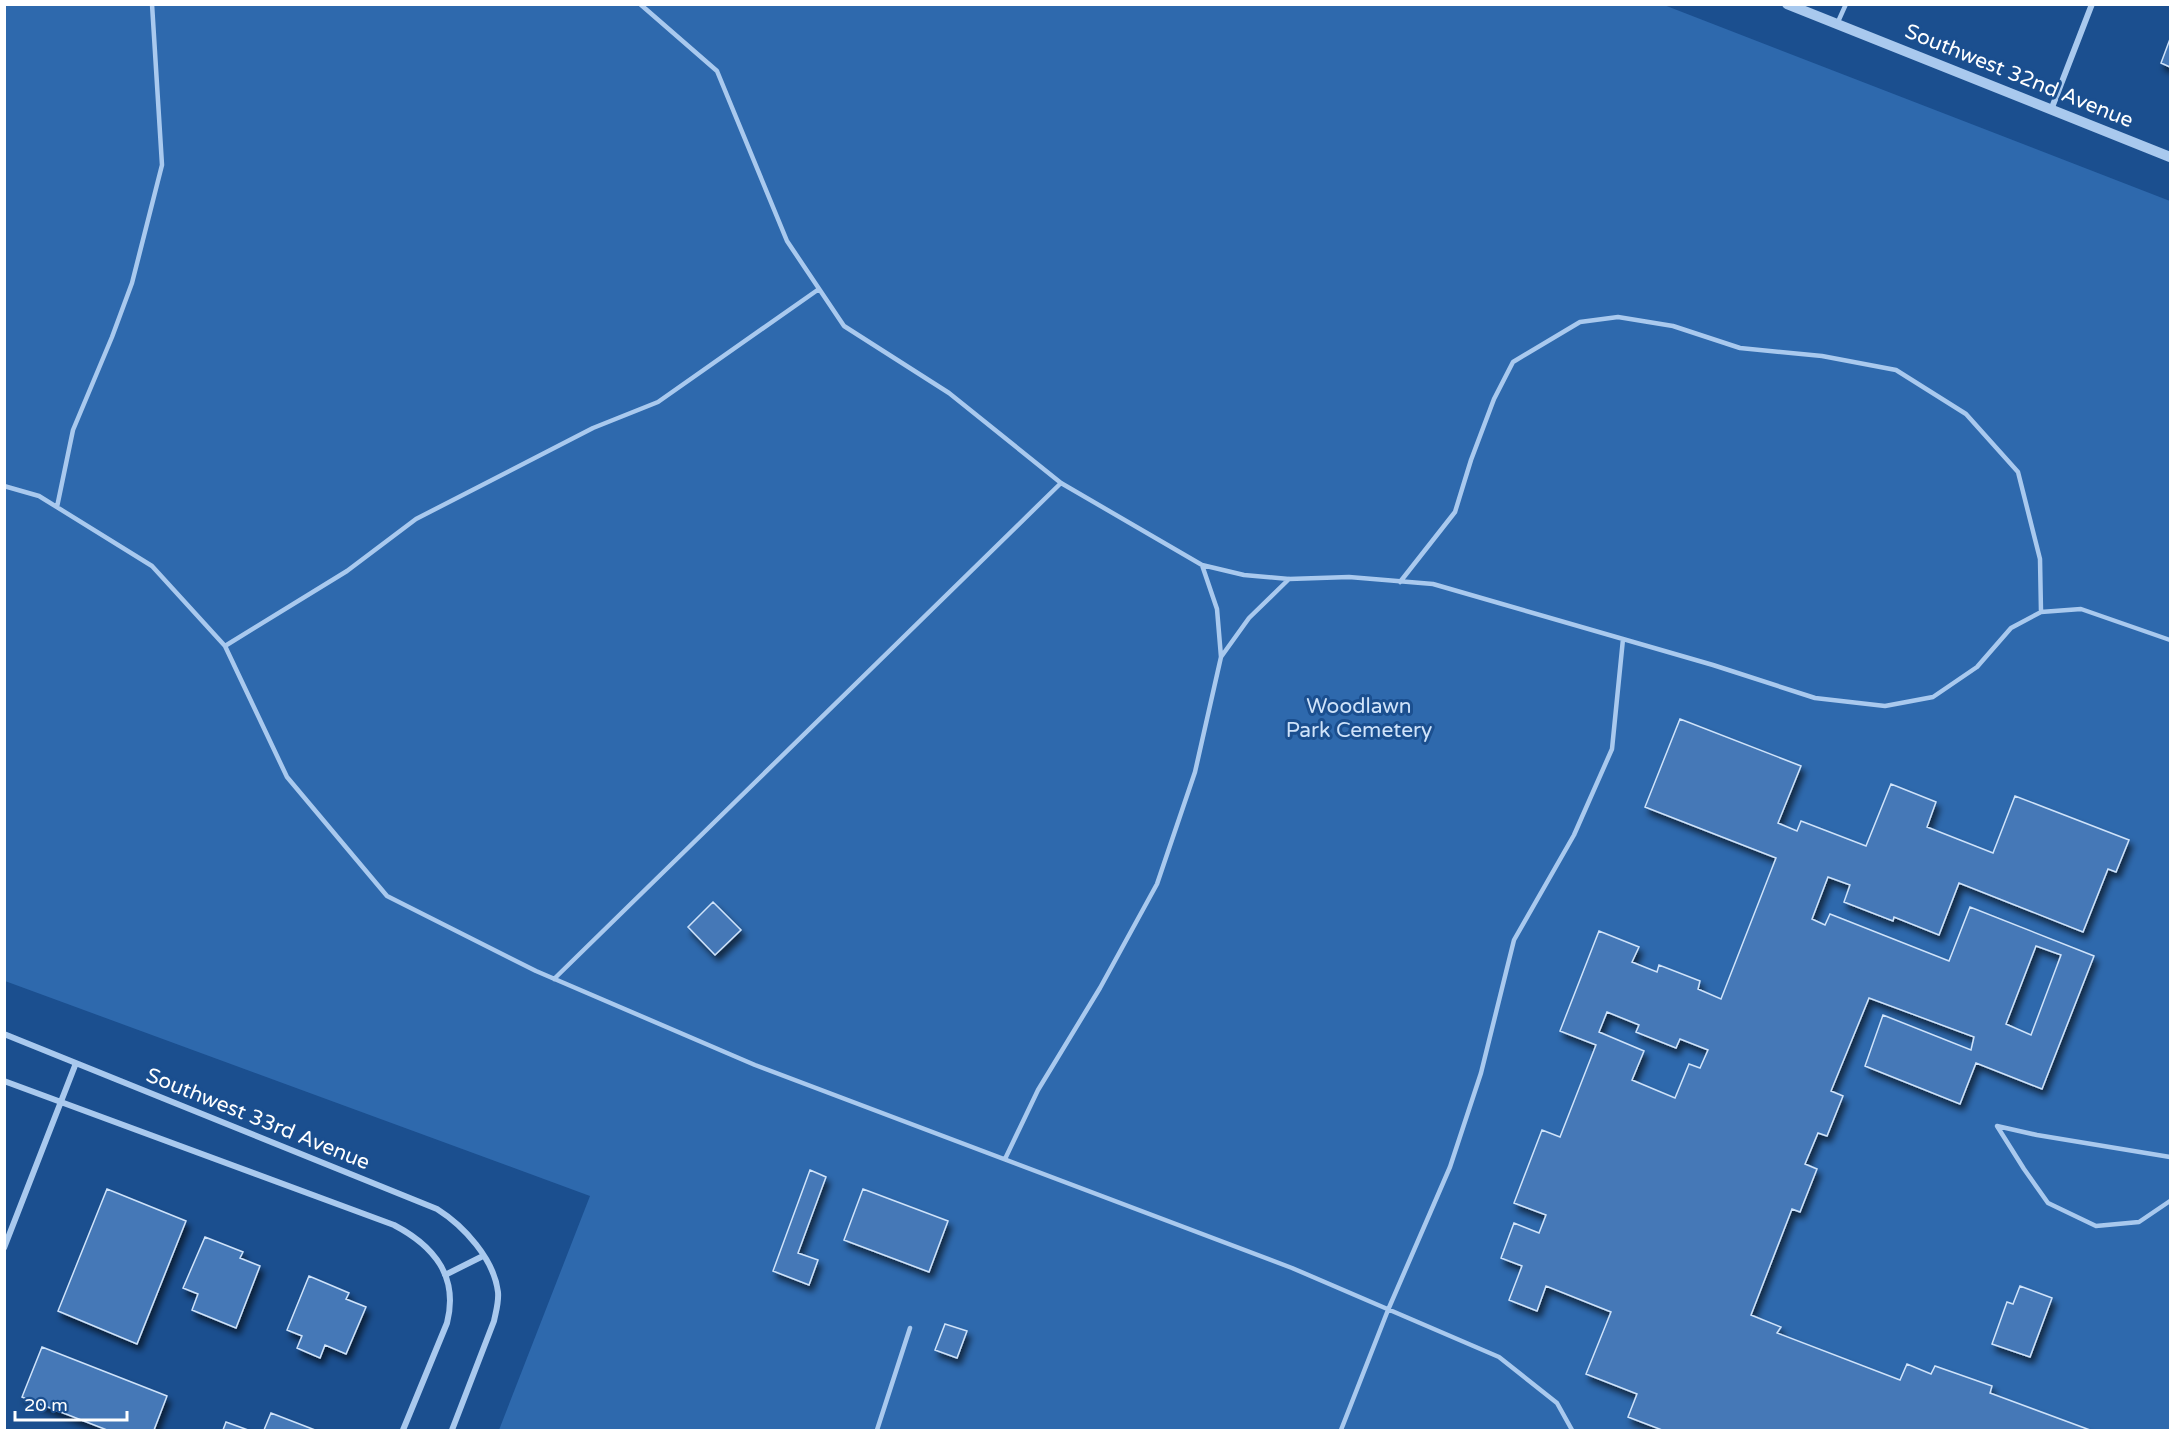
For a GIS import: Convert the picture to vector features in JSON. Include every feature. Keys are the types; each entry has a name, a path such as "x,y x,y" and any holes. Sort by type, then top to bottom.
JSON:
{"street":[{"name":"Southwest 32nd Avenue","path":"1787,4 2170,157"},
{"path":"2051,110 2092,4"},
{"name":"Southwest 33rd Avenue","path":"4,1034 437,1209 449,1217 464,1231 483,1256 498,1290 498,1305 494,1321 452,1431"},
{"path":"4,1248 76,1063"},
{"path":"4,1081 394,1225 420,1240 445,1275 451,1290 451,1307 447,1323 404,1431"},
{"path":"445,1275 483,1256"}],"lane":[{"path":"57,507 73,430 132,283 162,165 152,4"},
{"path":"640,4 717,71 786,241 844,326 949,393 1061,483 1202,565 1244,575 1289,579 1349,577 1433,584 1815,698 1885,706 1933,697 1977,668 2011,628 2041,612 2081,609 2170,640"},
{"path":"1837,24 1846,4"},
{"path":"225,646 347,570 416,519 593,428 658,402 819,289"},
{"path":"1400,582 1455,512 1471,460 1494,399 1513,362 1580,322 1618,317 1673,326 1740,348 1822,356 1896,370 1966,414 2018,472 2040,559 2041,612"},
{"path":"554,979 1061,483"},
{"path":"4,486 39,496 152,566 225,646 287,777 387,896 554,979 755,1065 1292,1268 1498,1357 1557,1403 1572,1431"},
{"path":"1005,1160 1038,1090 1100,988 1157,884 1195,772 1221,657 1217,609 1202,565"},
{"path":"1221,657 1249,618 1289,579"},
{"path":"1341,1431 1388,1310 1450,1167 1481,1073 1514,940 1574,835 1612,749 1623,639"},
{"path":"2170,1157 2037,1135 1997,1126 2048,1203 2096,1226 2139,1222 2170,1201"},
{"path":"877,1431 910,1328"}],"green space":[{"name":"Woodlawn Park Cemetery","path":"4,5 1664,5 2170,201 2170,1430 499,1430 590,1196 5,981"}],"building":[{"path":"2170,39 2170,67 2161,63"},
{"path":"1680,719 1801,766 1778,823 1797,831 1801,821 1866,846 1891,784 1936,802 1927,827 1993,853 2015,796 2129,840 2116,872 2108,869 2083,932 1959,883 1939,935 1894,917 1893,921 1844,902 1850,885 1828,877 1812,919 1825,925 1830,914 1949,961 1970,907 2094,956 2042,1089 1976,1063 1960,1104 1865,1066 1883,1015 1971,1050 1974,1037 1869,998 1831,1091 1843,1096 1827,1136 1818,1133 1805,1164 1817,1169 1800,1212 1792,1209 1751,1315 1781,1327 1777,1333 1900,1380 1907,1364 1931,1374 1935,1366 1992,1386 1990,1393 2090,1430 1662,1430 1628,1417 1637,1394 1586,1374 1611,1312 1546,1286 1537,1311 1509,1300 1522,1266 1501,1258 1514,1223 1539,1233 1546,1215 1514,1203 1542,1130 1560,1137 1596,1045 1560,1031 1599,931 1639,947 1632,962 1657,972 1659,965 1700,981 1698,989 1721,999 1776,858 1645,807","holes":["2036,946 2061,955 2031,1035 2006,1024","1607,1012 1639,1025 1636,1032 1676,1048 1680,1039 1708,1050 1700,1068 1689,1064 1675,1098 1632,1080 1644,1051 1599,1032"]},
{"path":"713,902 741,930 715,955 688,927"},
{"path":"810,1170 826,1177 798,1253 818,1260 809,1285 773,1271"},
{"path":"107,1189 186,1221 137,1344 58,1311"},
{"path":"863,1189 948,1221 929,1272 844,1240"},
{"path":"205,1237 243,1252 240,1258 260,1266 236,1328 192,1310 198,1294 183,1288"},
{"path":"309,1276 349,1293 346,1299 366,1307 346,1354 325,1345 320,1358 297,1348 302,1336 287,1330"},
{"path":"2020,1286 2052,1298 2030,1357 1992,1344 2007,1302 2013,1304"},
{"path":"945,1324 967,1331 957,1358 935,1350"},
{"path":"42,1347 167,1396 154,1430 107,1430 22,1397"},
{"path":"271,1413 315,1430 264,1430"},
{"path":"226,1422 248,1430 223,1430"}]}
